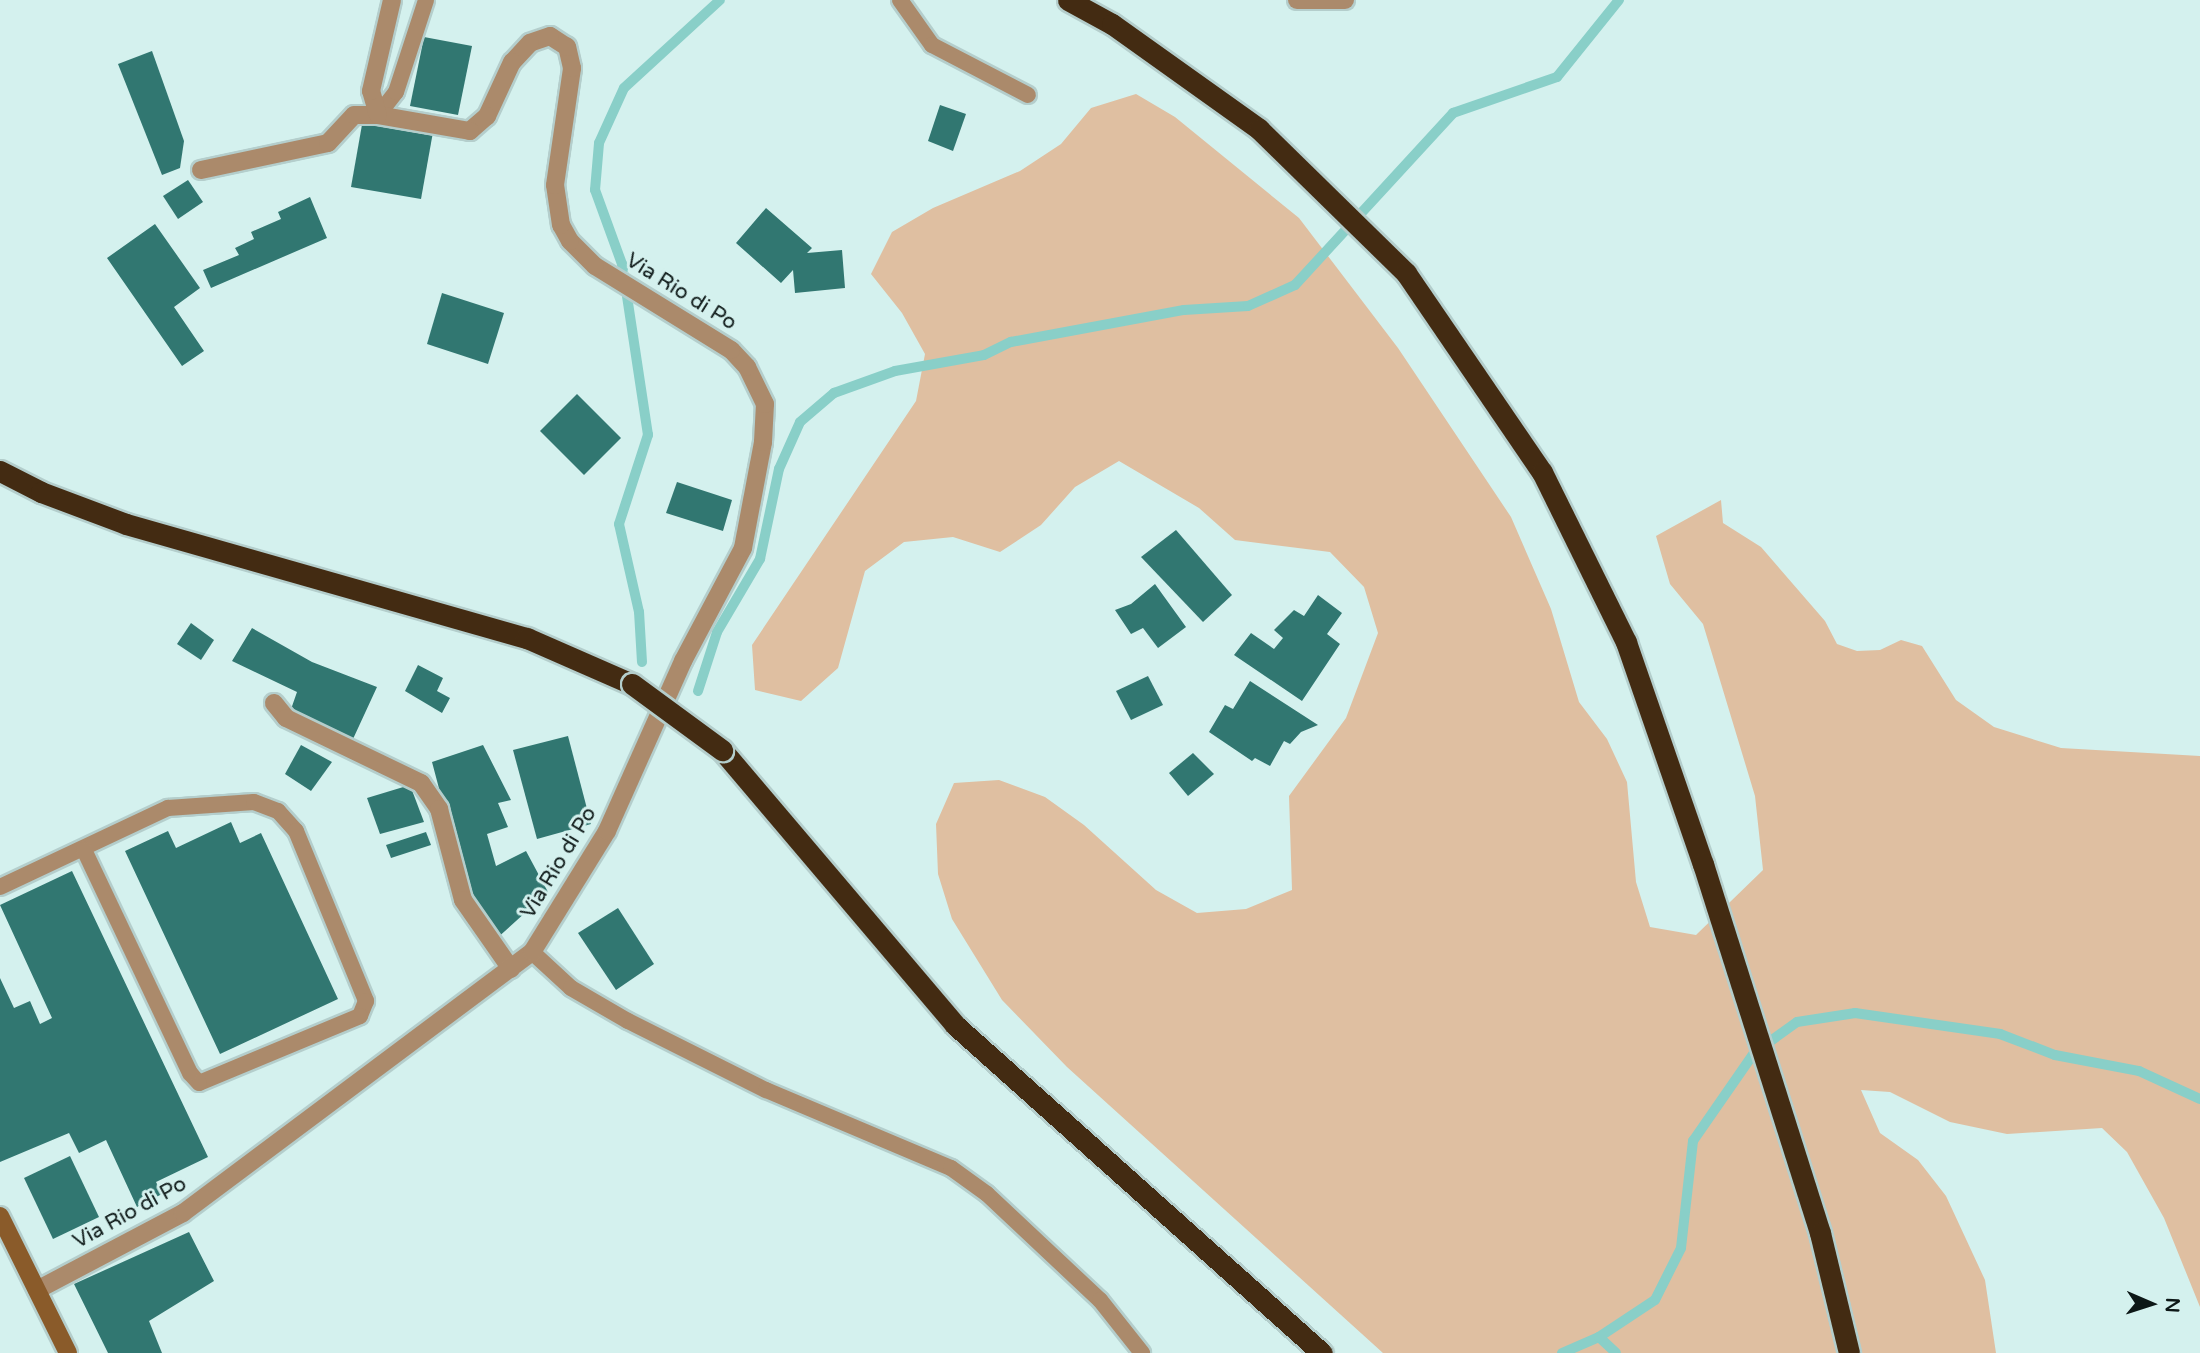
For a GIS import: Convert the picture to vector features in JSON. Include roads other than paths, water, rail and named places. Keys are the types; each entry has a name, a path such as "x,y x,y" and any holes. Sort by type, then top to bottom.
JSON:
{"highway":[{"path":"1068,0 1112,24 1259,129 1406,273 1542,472 1626,642 1703,864 1820,1233 1849,1353"},
{"path":"0,471 41,492 126,524 527,638 632,684 722,750 955,1025 1322,1353"}],"main road":[{"path":"0,1216 68,1353"}],"street":[{"path":"201,170 328,143 354,115 379,115 371,91 392,0"},
{"path":"1297,0 1345,0"},
{"name":"Via Rio di Po","path":"37,1290 183,1213 532,952 607,831 683,661 736,567 761,455 765,404 753,376 731,349 595,265 570,241 561,225 555,185 572,68 564,41 544,36 520,52 487,116 470,131 379,115"},
{"path":"274,703 285,718 421,783 439,809 463,900 510,969"}],"lane":[{"path":"379,115 396,92 426,0"},
{"path":"900,0 932,44 1028,95"},
{"path":"0,887 84,850 168,808 254,802 278,811 296,831 366,1001 360,1016 199,1083 190,1073 84,850"},
{"path":"532,952 571,988 628,1021 766,1090 951,1168 987,1194 1100,1300 1142,1353"}],"waterway":[{"path":"642,662 639,612 619,524 648,435 622,264 595,190 599,143 624,88 720,0"},
{"path":"698,691 717,632 760,559 779,469 800,422 834,393 895,371 984,355 1011,342 1184,310 1248,306 1295,285 1453,113 1557,77 1619,0"},
{"path":"1562,1353 1599,1337 1655,1300 1681,1248 1693,1141 1754,1053 1797,1022 1855,1013 2000,1034 2055,1055 2139,1071 2200,1099"},
{"path":"1599,1337 1616,1353"}]}
